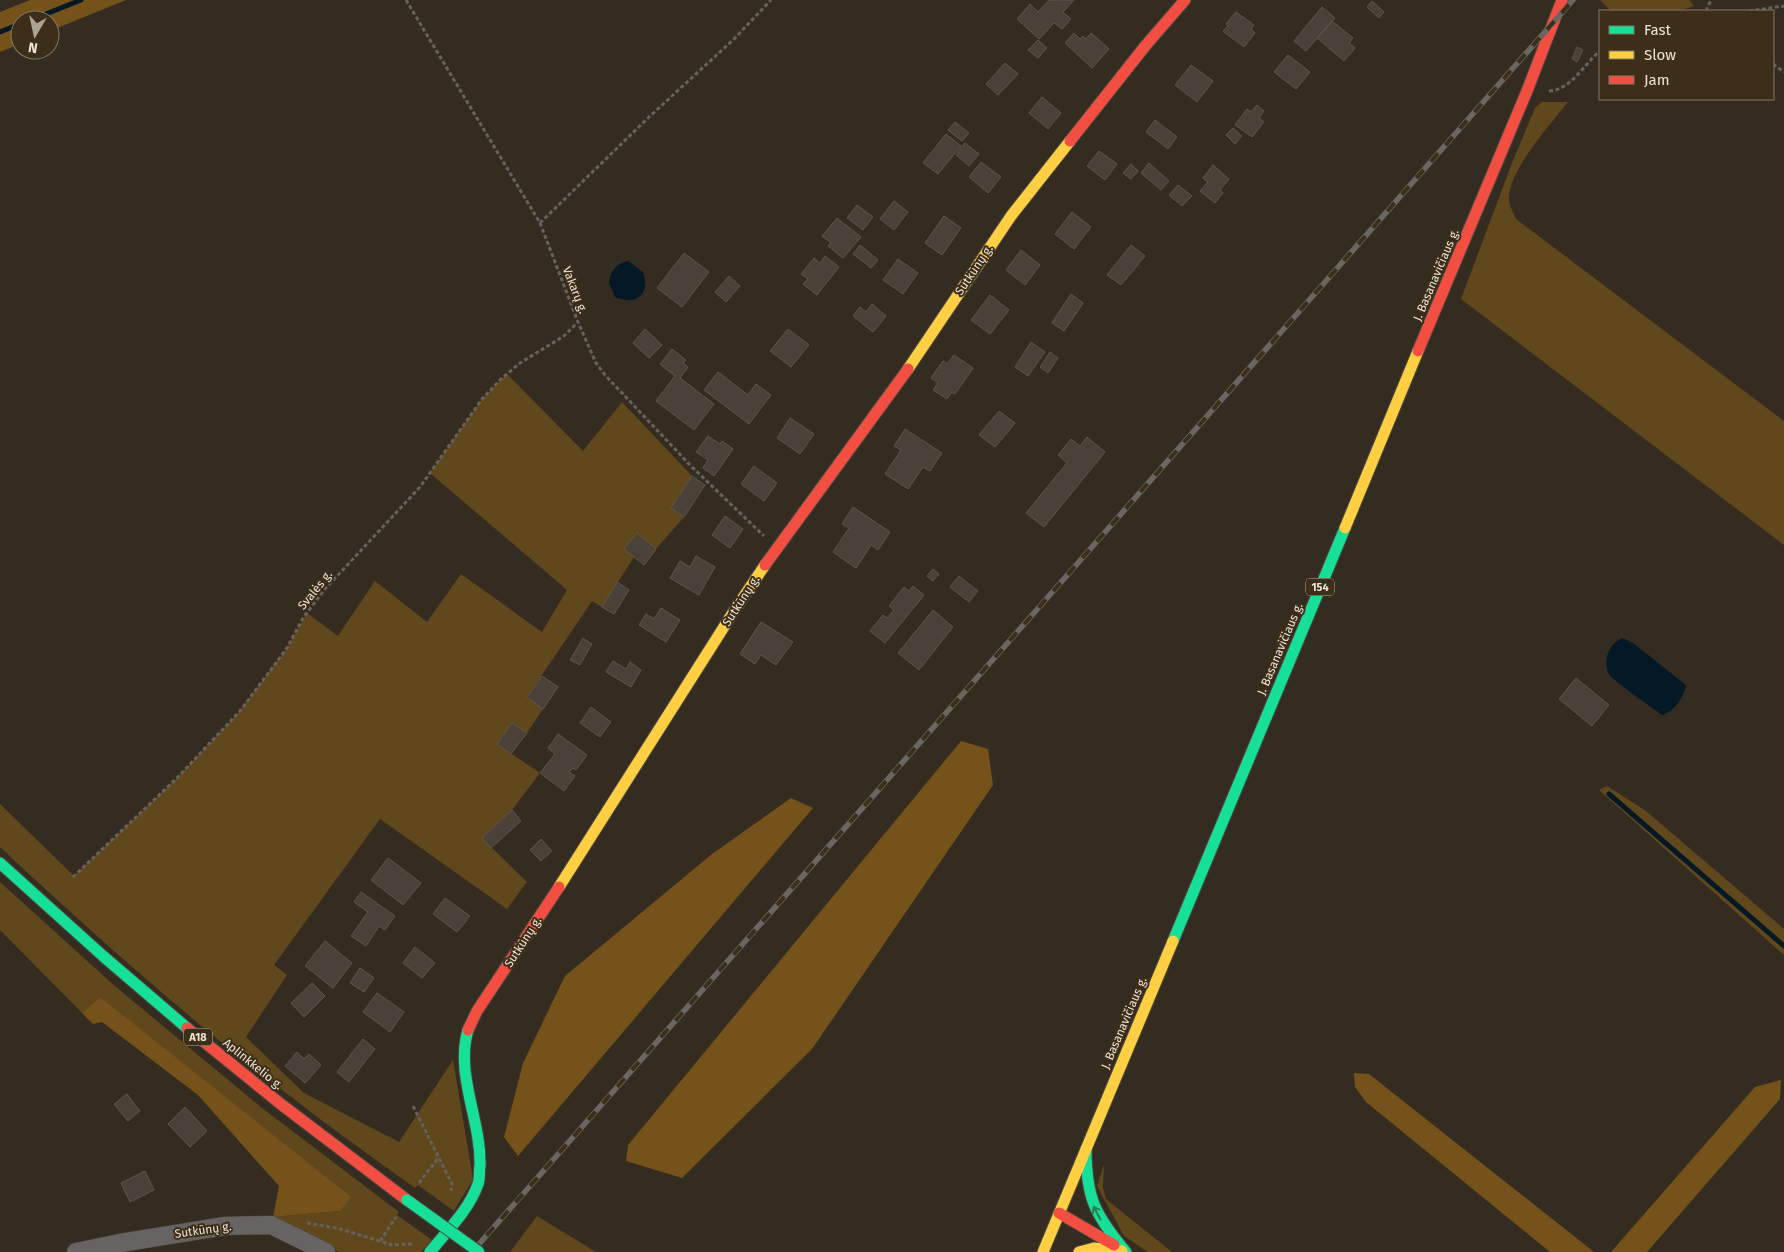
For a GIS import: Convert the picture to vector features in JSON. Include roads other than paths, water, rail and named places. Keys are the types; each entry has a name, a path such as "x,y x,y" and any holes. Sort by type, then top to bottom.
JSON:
{"main road":[{"name":"Sutkūnų g.","path":"430,1252 463,1212 479,1183 480,1150 465,1068 464,1048 468,1031 477,1012 590,840 734,611 776,548 888,398 1011,216 1134,59 1185,0"},
{"name":"J. Basanavičiaus g.","path":"1043,1252 1528,91 1562,0"},
{"name":"Aplinkkelio g.","path":"0,863 209,1047 295,1115 479,1252"},
{"path":"1086,1150 1085,1173 1091,1202 1104,1226 1126,1252"},
{"path":"1059,1213 1126,1252"},
{"path":"1079,1252 1094,1248 1126,1252"}],"street":[{"name":"Sutkūnų g.","path":"76,1252 225,1226 271,1225 326,1252"}],"water":[{"path":"628,261 643,272 645,280 645,287 640,296 629,300 615,297 609,283 614,269"},
{"path":"1622,638 1633,643 1686,685 1678,703 1671,711 1662,715 1609,674 1606,664 1608,653 1614,644"}],"waterway":[{"path":"56,10 81,0"},
{"path":"0,32 10,28"},
{"path":"1609,794 1784,946"}],"railway":[{"path":"472,1252 1573,0"}]}
